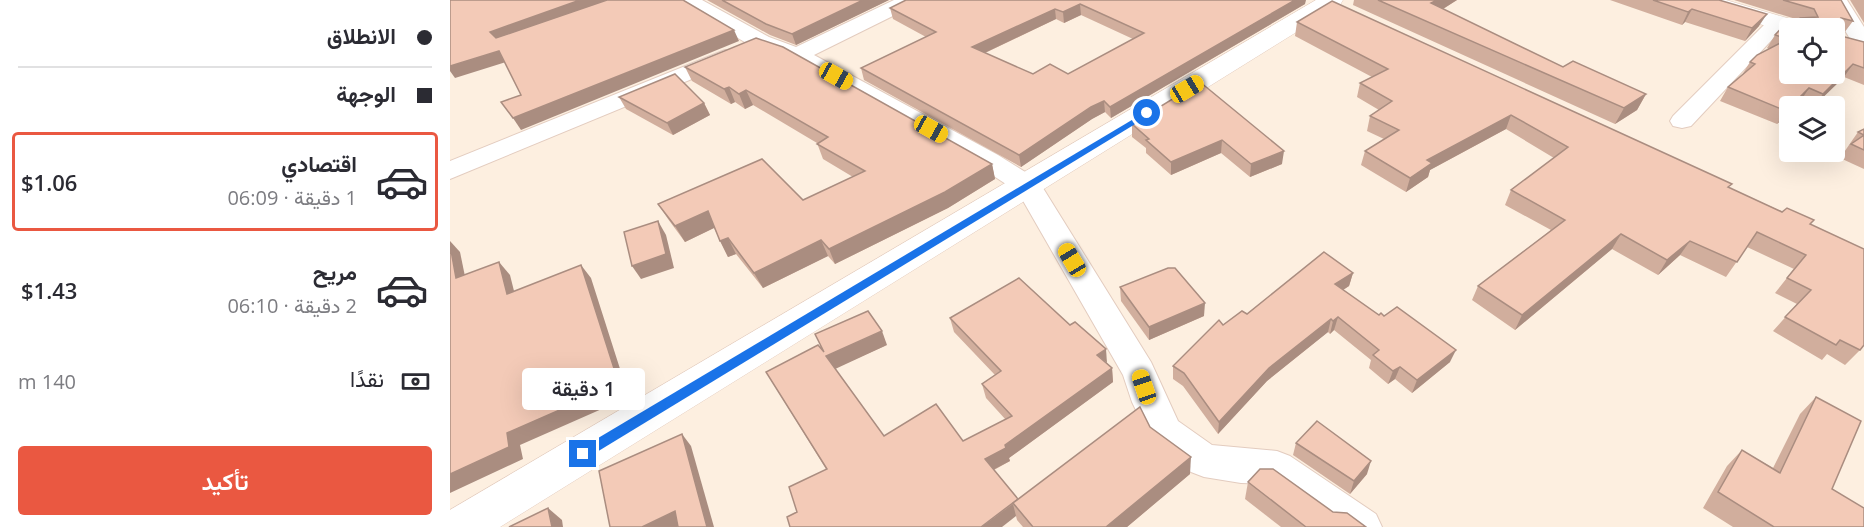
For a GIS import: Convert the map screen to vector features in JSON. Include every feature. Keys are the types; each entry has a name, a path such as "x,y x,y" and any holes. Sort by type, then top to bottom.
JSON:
{"street":[{"path":"688,0 761,42 797,55 989,161 1028,186 1139,372 1149,402 1165,432 1204,460 1241,466 1277,468 1362,527"},
{"path":"797,55 910,0"},
{"path":"1703,0 1779,24"},
{"path":"1837,0 1864,44"},
{"path":"463,526 1028,186 1336,6"},
{"path":"1682,121 1779,32"},
{"path":"450,171 761,42"},
{"path":"1845,43 1864,49"}],"building":[{"path":"450,0 580,0 490,32 496,38 607,0 683,0 734,30 513,118 501,102 521,95 499,51 450,66"},
{"path":"722,0 863,0 792,34 766,24"},
{"path":"906,0 1295,0 1110,107 1104,101 1091,107 1019,155 861,68 936,32 890,8","holes":["1080,4 1144,33 1068,74 1050,64 1033,74 972,47 1055,9 1063,12"]},
{"path":"1378,0 1437,0 1431,3 1563,67 1573,61 1646,94 1624,108"},
{"path":"1653,0 1719,0 1767,14 1752,28 1692,9 1688,12"},
{"path":"1783,0 1841,0 1853,21 1845,18 1800,18 1818,17 1814,9"},
{"path":"1332,1 1732,184 1728,187 1782,212 1787,208 1814,220 1810,224 1864,249 1864,345 1860,350 1840,340 1836,345 1785,317 1811,290 1787,278 1806,255 1757,232 1737,262 1690,241 1667,260 1621,234 1522,315 1478,286 1565,220 1511,190 1568,147 1511,115 1427,160 1432,163 1410,178 1365,151 1399,130 1370,116 1392,101 1360,83 1388,69 1297,22"},
{"path":"1845,37 1864,42 1864,68 1853,64 1845,72"},
{"path":"756,38 783,47 992,164 945,192 829,249 821,240 754,273 728,238 720,241 708,211 675,226 658,204 762,159 803,200 865,171 817,144 828,137 746,90 739,94 729,87 724,89 685,67"},
{"path":"1779,44 1779,84 1833,84 1823,94 1809,88 1801,96 1779,96 1779,108 1728,87 1755,64 1750,62 1757,55"},
{"path":"675,74 704,103 667,123 619,97"},
{"path":"1200,82 1284,151 1251,164 1222,140 1171,162 1132,124"},
{"path":"1864,135 1864,150 1851,144"},
{"path":"658,221 666,254 632,266 624,232"},
{"path":"450,245 456,278 499,262 507,294 581,265 619,384 507,433 509,447 450,474"},
{"path":"1324,252 1353,273 1335,284 1379,315 1381,313 1384,316 1397,307 1456,350 1417,380 1400,367 1393,371 1373,355 1379,350 1338,317 1333,321 1331,319 1269,368 1219,422 1184,373 1173,366 1219,320 1223,325 1242,311 1247,314"},
{"path":"1168,268 1175,268 1205,303 1149,327 1120,287"},
{"path":"1019,278 1070,325 1075,322 1106,349 1097,355 1112,368 1005,445 1006,448 985,459 1018,499 981,527 790,527 787,517 797,512 789,487 827,469 766,372 818,345 824,352 815,334 868,311 882,331 826,356 884,436 936,404 963,441 1012,416 982,384 1001,371 950,318"},
{"path":"1816,397 1861,421 1832,489 1864,508 1864,527 1774,527 1718,492 1742,450 1780,473"},
{"path":"1140,407 1150,427 1191,457 1106,527 1033,527 1013,503"},
{"path":"1317,421 1371,461 1354,481 1296,443"},
{"path":"682,434 707,527 678,527 675,511 642,527 610,527 599,471"},
{"path":"1260,469 1273,469 1333,512 1347,513 1366,527 1306,527 1248,482"},
{"path":"548,508 552,527 509,527"}],"route":[{"path":"583,454 1147,113"}]}
